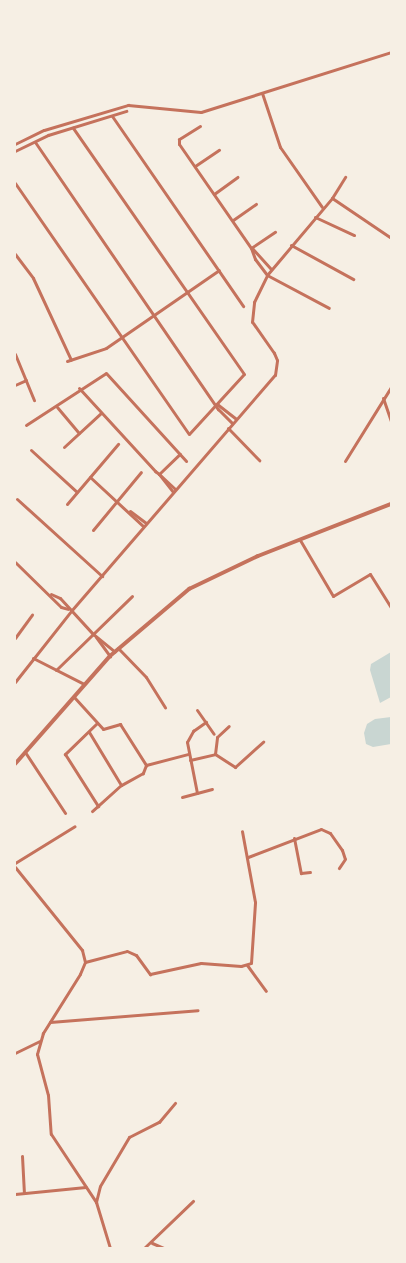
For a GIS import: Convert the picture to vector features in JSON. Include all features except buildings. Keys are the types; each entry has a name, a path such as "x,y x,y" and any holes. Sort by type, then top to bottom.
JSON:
{"street":[{"path":"15,144 44,130 128,105 201,112 391,52"},
{"path":"262,93 280,147 322,207"},
{"path":"15,151 34,142 126,111"},
{"path":"112,116 243,306"},
{"path":"200,126 180,139 179,144 233,220 267,274 330,308"},
{"path":"15,183 121,339 190,434 244,374 73,128"},
{"path":"34,142 216,404 232,423"},
{"path":"195,166 219,150"},
{"path":"214,194 237,177"},
{"path":"15,682 70,610 102,576 174,490 275,375 277,367 274,353 251,316 267,274 322,207 332,198 345,177"},
{"path":"332,198 391,238"},
{"path":"233,220 256,204"},
{"path":"315,217 354,235"},
{"path":"251,248 276,232"},
{"path":"291,245 353,279"},
{"path":"251,248 271,269"},
{"path":"15,254 34,278 69,360 106,348 121,339 219,270"},
{"path":"15,354 34,400"},
{"path":"26,425 57,407 79,388 109,374 186,461"},
{"path":"15,385 26,380"},
{"path":"345,461 391,387"},
{"path":"79,388 174,490"},
{"path":"384,398 391,421"},
{"path":"216,404 236,419"},
{"path":"57,407 79,433"},
{"path":"64,447 101,413"},
{"path":"228,428 259,460"},
{"path":"67,504 118,444"},
{"path":"31,450 77,492"},
{"path":"159,474 180,454"},
{"path":"93,530 141,472"},
{"path":"90,477 145,525"},
{"path":"17,499 102,576"},
{"path":"15,764 110,656 189,589 300,540 391,504"},
{"path":"300,540 333,596 370,574 391,607"},
{"path":"15,562 51,594 60,598 94,635 110,656"},
{"path":"56,670 132,596"},
{"path":"16,636 32,615"},
{"path":"94,635 117,650 146,677 165,708"},
{"path":"33,658 84,684"},
{"path":"74,697 106,731 120,724 146,765"},
{"path":"197,710 214,734"},
{"path":"97,722 65,754 98,806"},
{"path":"197,793 189,754 189,735 206,722"},
{"path":"215,754 217,737 228,726"},
{"path":"89,732 121,785"},
{"path":"190,760 215,754 235,767 263,742"},
{"path":"25,752 65,813"},
{"path":"146,765 189,754"},
{"path":"92,811 121,785 143,772 146,765"},
{"path":"182,797 212,789"},
{"path":"15,863 75,826"},
{"path":"248,857 321,829 330,833 344,856 339,868"},
{"path":"242,831 248,857 255,923 254,958 247,966"},
{"path":"294,838 301,874 310,872"},
{"path":"15,867 78,940 85,962"},
{"path":"110,1248 96,1202 50,1134 48,1095 37,1054 40,1040 85,962 127,951 136,954 150,974 201,963 247,966"},
{"path":"247,966 266,992"},
{"path":"50,1022 198,1010"},
{"path":"15,1053 40,1040"},
{"path":"96,1202 100,1186 128,1137 159,1122 175,1103"},
{"path":"22,1156 24,1193"},
{"path":"15,1194 86,1187"},
{"path":"144,1248 152,1243 193,1201"},
{"path":"152,1243 164,1248"}],"shaded area":[{"path":"391,652 391,697 380,703 370,670 371,664"},
{"path":"391,717 391,744 373,747 366,744 364,733 367,724 375,719"}]}
